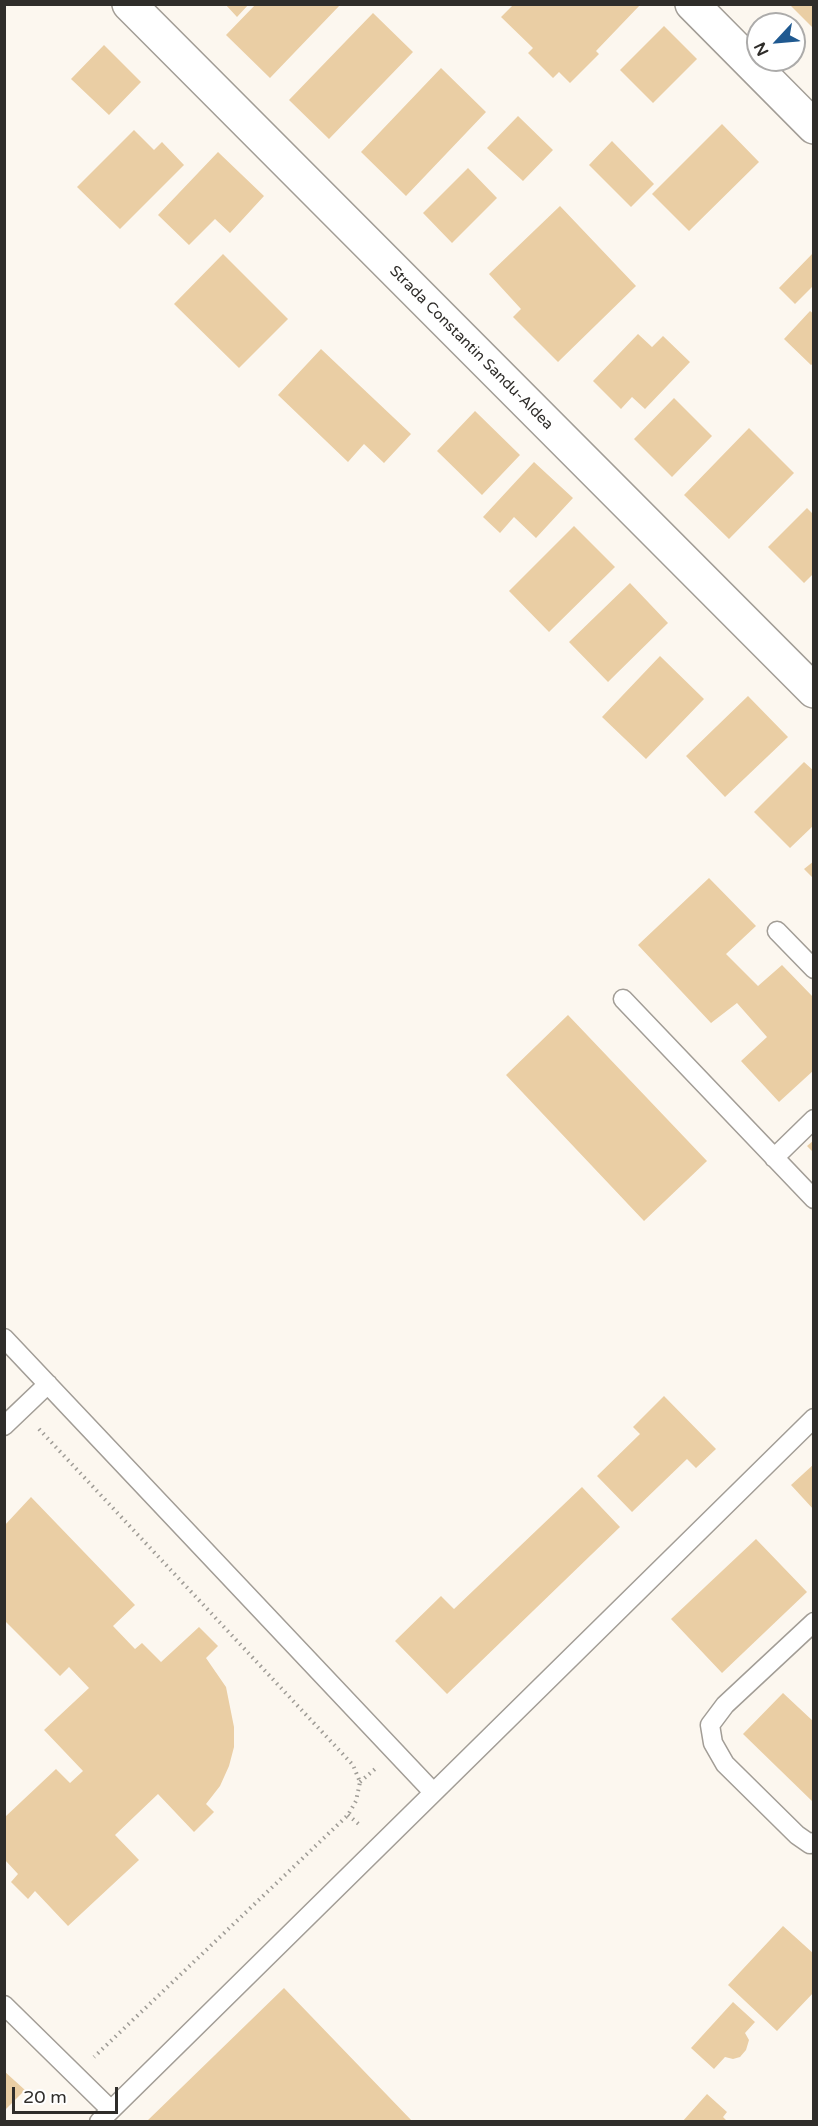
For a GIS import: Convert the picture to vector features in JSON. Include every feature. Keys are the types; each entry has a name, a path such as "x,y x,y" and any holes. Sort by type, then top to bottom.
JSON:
{"street":[{"name":"Strada Constantin Sandu-Aldea","path":"129,4 813,691"},
{"path":"692,4 813,127"}],"lane":[{"path":"777,931 813,969"},
{"path":"623,999 813,1199"},
{"path":"774,1158 813,1119"},
{"path":"4,1338 433,1792"},
{"path":"4,1426 48,1384"},
{"path":"4,2005 76,2074 105,2115 813,1418"},
{"path":"813,1622 725,1705 710,1725 713,1743 725,1764 797,1835 810,1844 813,1842"}],"path":[{"path":"21,1410 353,1765 360,1782 356,1801 348,1815 76,2074"}],"building":[{"path":"225,4 249,4 237,17"},
{"path":"256,4 341,4 270,78 226,35"},
{"path":"514,4 641,4 596,51 599,54 570,83 559,72 553,78 528,53 533,48 501,17"},
{"path":"789,4 814,4 814,29 806,21 806,12 797,12"},
{"path":"373,13 413,52 329,139 289,100"},
{"path":"664,26 697,59 653,103 620,70"},
{"path":"104,45 141,82 109,115 71,79"},
{"path":"441,68 486,112 406,196 361,152"},
{"path":"518,116 553,150 523,181 487,148"},
{"path":"722,124 759,162 689,231 652,194"},
{"path":"134,130 154,150 162,142 184,165 120,229 77,187"},
{"path":"612,141 654,184 631,207 589,165"},
{"path":"218,152 264,196 230,233 215,219 189,245 158,215"},
{"path":"468,168 497,198 452,243 423,213"},
{"path":"560,206 636,286 558,362 513,317 521,309 489,274"},
{"path":"814,252 814,285 795,304 779,288"},
{"path":"223,254 288,319 239,368 174,304"},
{"path":"810,311 814,314 814,363 811,365 784,339"},
{"path":"638,334 652,347 663,336 690,362 645,409 632,397 621,409 593,381"},
{"path":"321,349 411,434 384,463 364,444 348,462 278,395"},
{"path":"674,398 712,436 672,477 634,439"},
{"path":"475,411 520,455 482,495 437,451"},
{"path":"749,428 794,473 729,539 684,495"},
{"path":"534,462 573,498 536,538 514,517 500,533 483,517"},
{"path":"807,508 814,515 814,573 804,583 768,547"},
{"path":"574,526 615,567 549,632 509,591"},
{"path":"630,583 668,623 608,682 569,642"},
{"path":"660,656 704,699 646,759 602,717"},
{"path":"748,696 788,737 725,797 686,756"},
{"path":"804,762 814,771 814,825 790,848 754,812"},
{"path":"814,861 814,879 804,869"},
{"path":"709,878 756,926 726,954 758,986 782,965 814,998 814,1070 779,1102 741,1061 767,1037 737,1003 711,1023 638,945"},
{"path":"568,1015 707,1161 644,1221 506,1075"},
{"path":"814,1140 814,1153 807,1146"},
{"path":"664,1396 716,1449 696,1468 687,1459 632,1512 597,1476 640,1434 633,1427"},
{"path":"814,1464 814,1510 791,1485"},
{"path":"582,1487 620,1527 447,1694 395,1641 441,1596 454,1609"},
{"path":"31,1497 135,1605 113,1626 135,1649 142,1643 161,1662 199,1627 218,1646 206,1658 226,1687 234,1727 234,1747 229,1766 220,1786 206,1804 214,1812 194,1832 158,1794 115,1835 139,1860 68,1926 35,1891 28,1899 11,1882 18,1874 5,1860 5,1817 56,1769 70,1783 83,1771 44,1730 89,1688 69,1667 60,1676 4,1620 4,1526"},
{"path":"756,1539 807,1592 722,1673 671,1619"},
{"path":"783,1693 814,1722 814,1803 743,1734"},
{"path":"783,1926 814,1954 814,1992 777,2031 728,1985"},
{"path":"284,1988 413,2122 146,2122"},
{"path":"733,2002 755,2022 745,2033 749,2040 746,2050 740,2057 733,2059 725,2057 714,2069 691,2048"},
{"path":"4,2071 25,2090 4,2111"},
{"path":"707,2094 727,2112 723,2117 728,2122 682,2122"}]}
